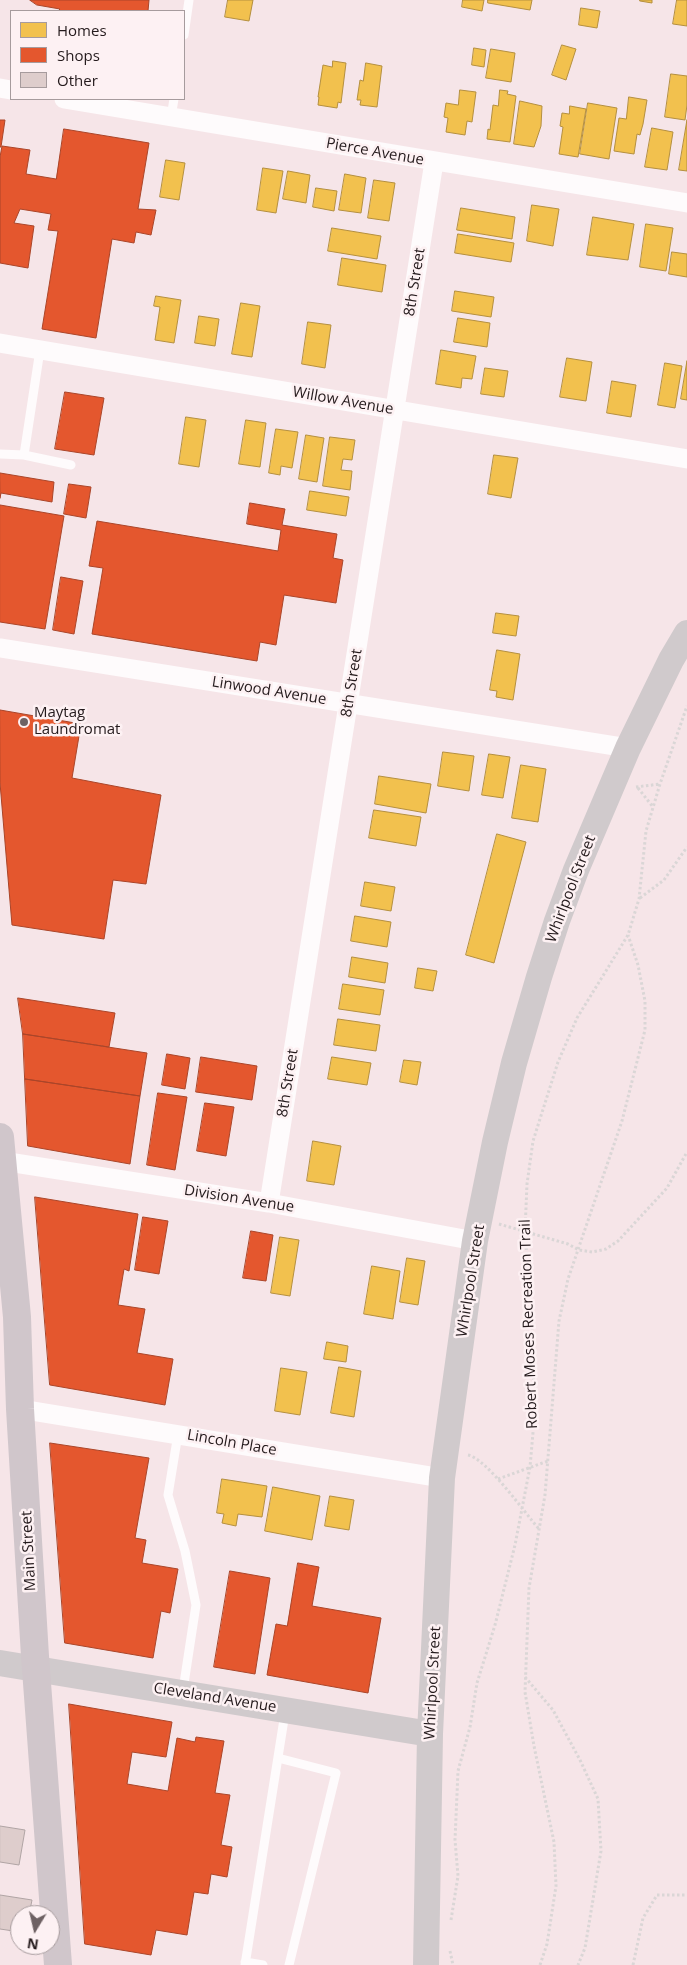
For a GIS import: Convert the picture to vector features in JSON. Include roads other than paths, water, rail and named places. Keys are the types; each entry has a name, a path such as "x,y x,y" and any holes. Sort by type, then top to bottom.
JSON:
{"main road":[{"name":"Main Street","path":"1,1149 8,1303 20,1409 36,1669 58,1965"}],"street":[{"name":"Pierce Avenue","path":"76,100 172,108 434,162 687,202"},
{"name":"8th Street","path":"269,1203 434,162"},
{"name":"Willow Avenue","path":"0,343 687,459"},
{"name":"Whirlpool Street","path":"426,1965 430,1734 442,1478 475,1241 508,1089 539,977 576,870 628,748 671,660 687,633"},
{"name":"Linwood Avenue","path":"0,648 628,748"},
{"name":"Division Avenue","path":"1,1149 269,1203 475,1241"},
{"name":"Lincoln Place","path":"20,1409 442,1478"},
{"name":"Cleveland Avenue","path":"0,1663 430,1734"}],"lane":[{"path":"185,28 189,0"},
{"path":"24,455 40,350"},
{"path":"0,454 24,455 71,465"},
{"path":"178,1434 168,1496 185,1551 196,1605 183,1693"},
{"path":"263,1965 245,1963 285,1710"},
{"path":"278,1758 336,1773 289,1965"}],"place":[{"name":"Maytag Laundromat","path":"24,722"}]}
